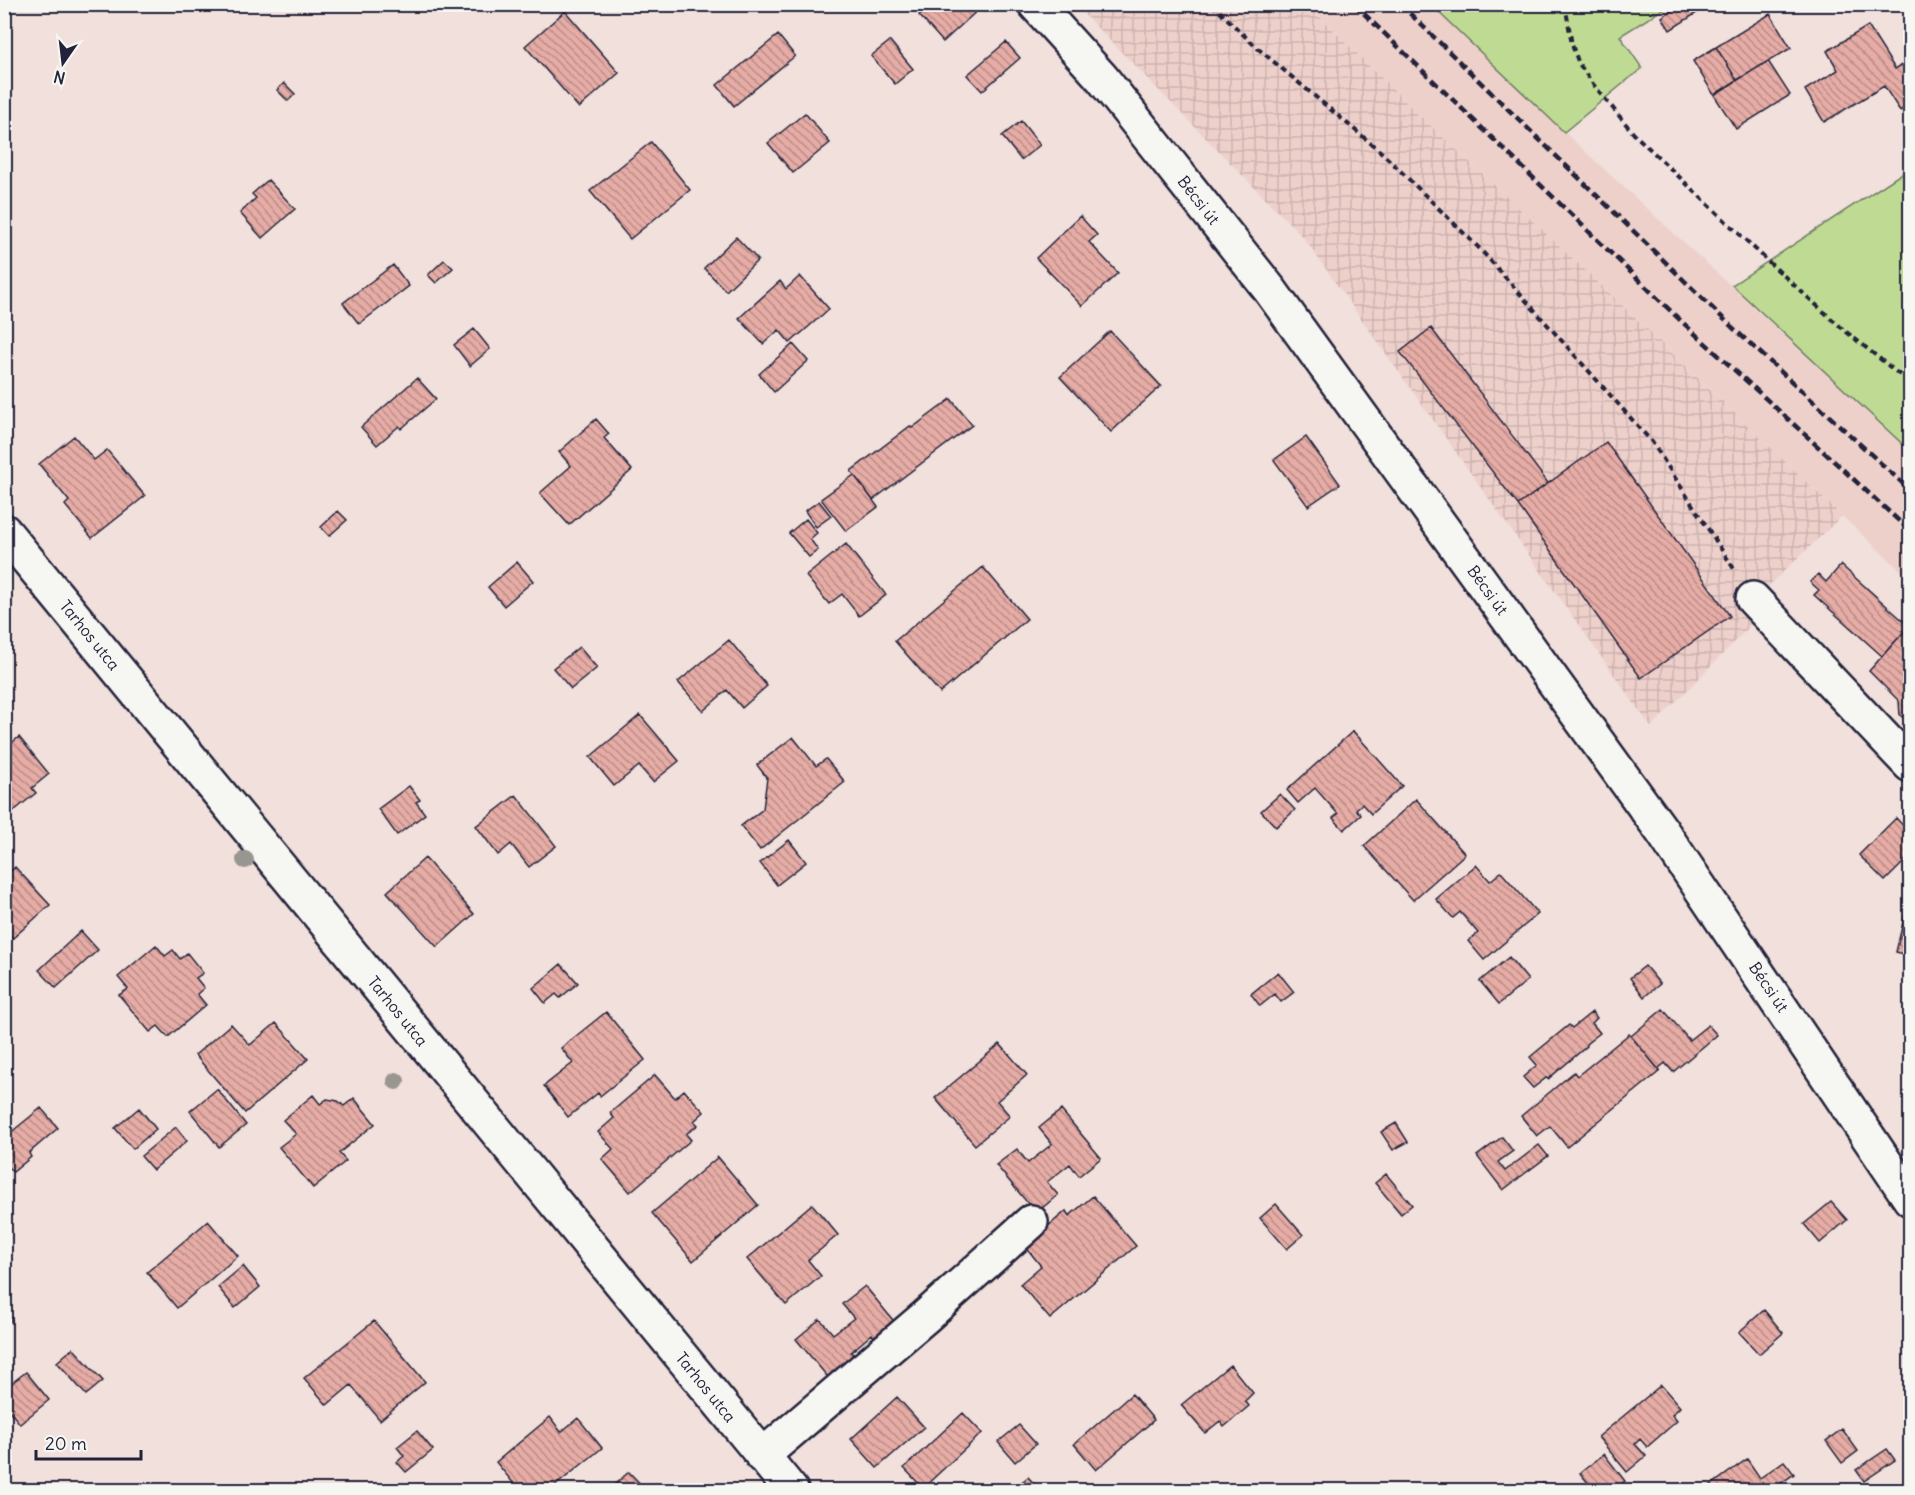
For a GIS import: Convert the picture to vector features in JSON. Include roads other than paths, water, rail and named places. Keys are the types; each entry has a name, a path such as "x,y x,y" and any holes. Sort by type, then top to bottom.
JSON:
{"street":[{"name":"Bécsi út","path":"1035,4 1102,78 1270,290 1662,831 1911,1199"},
{"name":"Tarhos utca","path":"4,531 791,1491"},
{"path":"1753,599 1911,765"},
{"path":"762,1456 925,1317 1031,1222"}],"railway":[{"path":"1354,4 1680,320 1910,531"},
{"path":"1400,4 1732,327 1910,490"}]}
